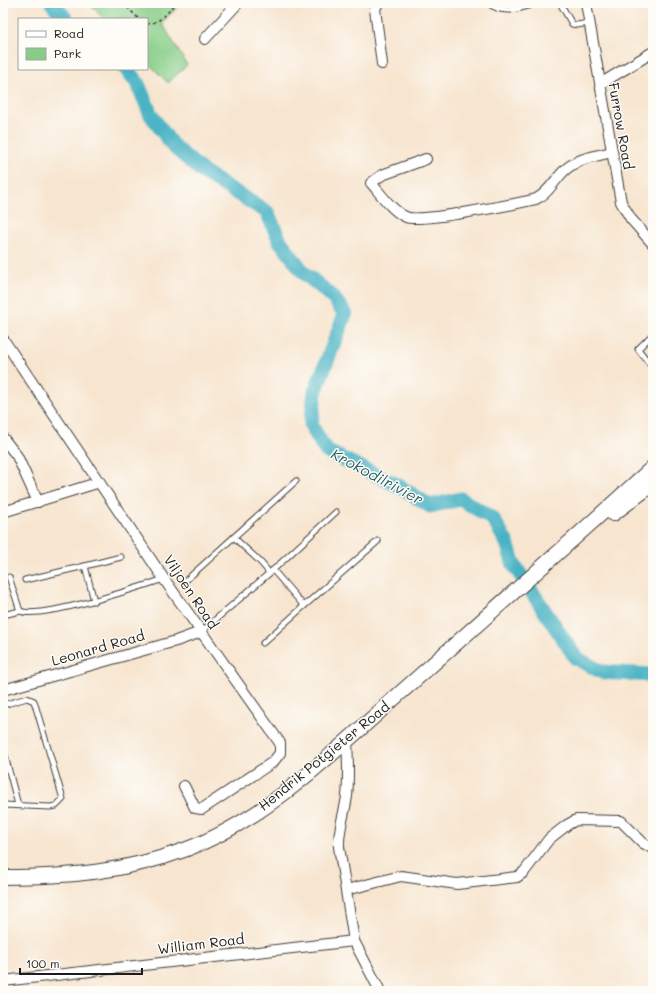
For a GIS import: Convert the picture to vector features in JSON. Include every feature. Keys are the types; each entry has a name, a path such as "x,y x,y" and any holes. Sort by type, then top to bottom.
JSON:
{"main road":[{"path":"541,569 653,467"},
{"path":"541,569 653,484"},
{"name":"Hendrik Potgieter Road","path":"3,877 49,877 98,873 128,867 188,849 242,821 273,800 347,740 541,569"}],"street":[{"path":"205,39 238,3"},
{"path":"378,3 375,8 382,64"},
{"name":"Furrow Road","path":"586,3 621,202 631,219 653,244"},
{"path":"600,84 653,52"},
{"path":"426,159 382,175 371,183 395,210 407,218 427,218 536,199 544,194 572,164 586,157 612,152"},
{"name":"Viljoen Road","path":"3,339 164,579 278,740 281,748 280,753 273,762 202,809 195,808 184,786"},
{"path":"3,438 17,456 38,502"},
{"path":"3,512 100,482"},
{"name":"Leonard Road","path":"3,690 176,641 201,632"},
{"path":"347,740 348,784 338,836 354,941 380,991"},
{"path":"346,890 401,876 457,884 517,877 524,872 556,832 576,820 621,821 643,843 652,848"},
{"name":"William Road","path":"3,981 354,941"}],"lane":[{"path":"488,3 492,6 512,10 536,3"},
{"path":"560,3 572,24 577,25 589,23"},
{"path":"653,334 638,349 653,368"},
{"path":"184,582 296,481"},
{"path":"201,632 271,572 336,512"},
{"path":"234,537 259,559 304,606"},
{"path":"263,643 378,541"},
{"path":"25,580 121,557"},
{"path":"85,566 94,601"},
{"path":"9,577 20,611"},
{"path":"3,615 20,611 31,613 94,601 164,579"},
{"path":"3,705 27,698 34,701 63,799 56,806 3,805"},
{"path":"3,748 18,805"}],"path":[{"path":"123,3 138,18"},
{"path":"148,24 155,23 165,16 175,3"}],"green space":[{"path":"88,3 143,3 153,8 161,3 182,3 162,23 187,65 168,83 148,63 148,18 103,18"}],"waterway":[{"name":"Krokodilrivier","path":"52,3 65,18"},
{"name":"Krokodilrivier","path":"127,70 137,82 151,115 172,145 203,172 267,212 280,241 304,273 332,296 345,314 315,392 311,425 326,451 399,486 430,506 461,499 493,519 507,543 514,565 576,658 602,672 653,675"}]}
